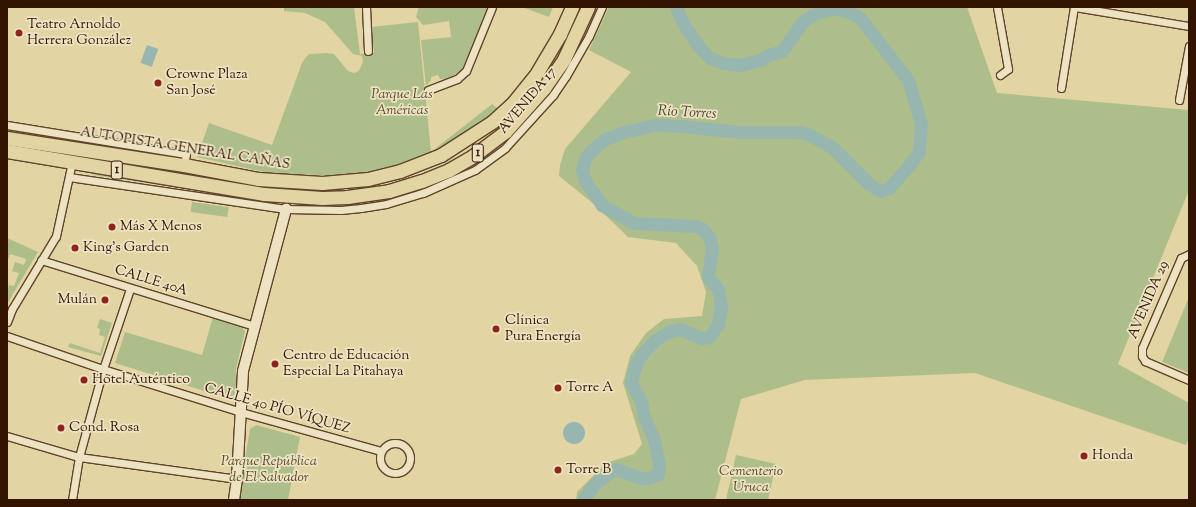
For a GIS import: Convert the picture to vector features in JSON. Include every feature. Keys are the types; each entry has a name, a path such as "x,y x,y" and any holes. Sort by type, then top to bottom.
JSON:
{"highway":[{"name":"AUTOPISTA GENERAL CAÑAS","path":"7,138 184,165 258,179 322,183 368,179 400,170 441,155 492,122 512,104 535,76 560,34 572,7"},
{"name":"1","path":"7,151 226,189 322,198 370,194 422,181 449,170 473,156 505,132 544,88 564,59 588,7"}],"street":[{"path":"366,7 368,51"},
{"path":"428,90 458,79 466,71 492,7"},
{"name":"AVENIDA 17","path":"69,177 286,209 341,210 360,208 386,204 423,193 475,170 505,148 544,105 562,82 576,60 602,7"},
{"path":"997,7 1008,69 1000,75"},
{"path":"1061,88 1075,7 1189,26"},
{"path":"1179,100 1189,46"},
{"path":"7,125 186,154 184,165"},
{"path":"7,322 12,309 56,236 72,162"},
{"path":"234,500 237,479 243,371 286,209"},
{"name":"AVENIDA 29","path":"1187,255 1181,258 1142,348 1142,356 1145,361 1189,380"},
{"name":"CALLE 40A","path":"41,260 130,289 254,326"},
{"path":"72,500 79,457 103,369 130,289"},
{"name":"CALLE 40 PÍO VÍQUEZ","path":"7,336 103,369 241,412 381,451"},
{"path":"7,436 79,457 237,479"},
{"path":"388,444 402,444 409,451 410,456 408,466 396,473 386,470 381,464 381,451 388,444"}],"green space":[{"name":"Parque Las Américas","path":"284,7 354,7 360,54 374,53 371,27 418,22 431,152 492,104 501,111 433,154 379,171 347,175 268,173 197,157 209,123 272,145 302,63 309,54 334,54 348,71 354,73 359,71 363,62 362,56 353,54 325,22 305,13 284,11"},
{"path":"419,7 488,7 462,70 451,77 444,79 440,79 438,75 431,77 431,80 426,86 421,40 451,37 449,21 423,25 416,17"},
{"path":"522,7 553,7 549,17"},
{"path":"609,7 967,7 997,93 1189,110 1189,190 1118,364 1189,403 1189,439 1186,445 975,373 805,380 741,399 715,500 576,500 577,492 606,463 634,454 642,444 623,383 630,356 646,333 664,319 702,316 706,292 697,266 676,243 628,237 595,205 559,176 560,165 565,149 631,72 589,50"},
{"path":"94,171 340,201 339,205 291,204 263,201 94,175"},
{"path":"192,202 229,207 227,217 191,212"},
{"path":"7,238 38,252 7,304 7,292 9,285 14,286 19,273 12,271 15,262 24,265 26,259 10,254 7,263"},
{"path":"1189,297 1189,373 1162,362"},
{"path":"213,317 242,326 245,332 236,368 236,397 233,400 115,363 125,332 202,355"},
{"path":"100,319 112,323 101,356 68,347 70,343 100,353 105,337 99,335 100,329 97,328"},
{"name":"Parque República de El Salvador","path":"256,425 300,437 288,500 238,500 250,429"},
{"name":"Cementerio Uruca","path":"736,455 776,464 768,500 726,500"}],"water":[{"path":"147,45 158,49 152,67 141,63"},
{"path":"574,422 582,425 585,433 582,441 574,444 566,441 563,433 566,425"}],"waterway":[{"name":"Río Torres","path":"583,500 594,484 615,469 641,478 648,478 658,474 659,465 654,439 644,418 641,401 631,383 635,366 641,355 655,340 670,331 680,329 701,338 709,337 718,324 721,307 718,289 708,277 712,249 710,239 703,229 696,226 634,223 602,205 585,181 582,170 585,158 593,149 605,139 624,132 654,125 740,132 798,132 808,134 833,148 869,184 880,191 889,188 908,167 919,151 921,124 908,80 861,19 852,13 836,8 818,12 803,21 782,51 768,55 760,60 740,65 723,63 710,58 699,47 683,23 676,7"}],"place":[{"name":"Teatro Arnoldo Herrera González","path":"19,33"},
{"name":"Crowne Plaza San José","path":"158,83"},
{"name":"Más X Menos","path":"112,227"},
{"name":"King's Garden","path":"75,248"},
{"name":"Mulán","path":"105,300"},
{"name":"Clínica Pura Energía","path":"496,329"},
{"name":"Centro de Educación Especial La Pitahaya","path":"275,364"},
{"name":"Hotel Auténtico","path":"84,380"},
{"name":"Torre A","path":"558,388"},
{"name":"Cond. Rosa","path":"61,428"},
{"name":"Honda","path":"1084,456"},
{"name":"Torre B","path":"558,470"}]}
